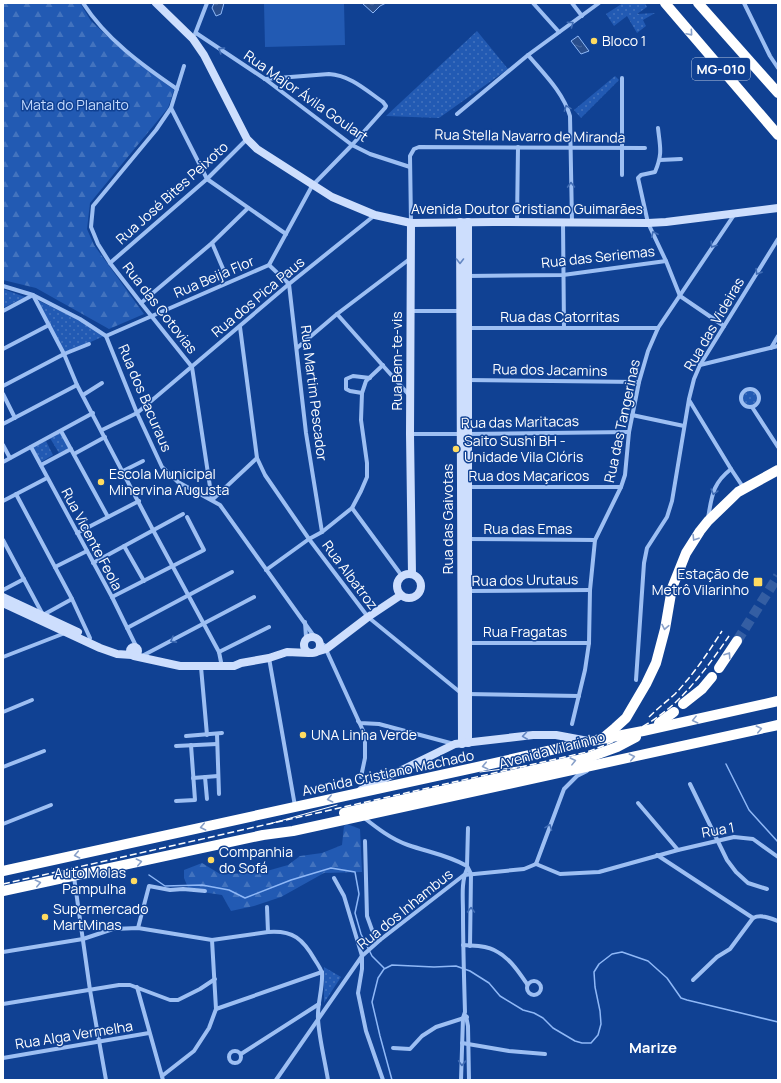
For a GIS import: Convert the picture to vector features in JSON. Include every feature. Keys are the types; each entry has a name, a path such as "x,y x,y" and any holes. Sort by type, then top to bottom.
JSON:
{"highway":[{"name":"MG-010","path":"665,3 778,135"},
{"name":"MG-010","path":"698,3 778,93"},
{"name":"Avenida Vilarinho","path":"596,740 615,728 626,718 646,684 656,663 665,629 672,588 686,553 708,521 729,500 744,488 778,470"},
{"path":"719,668 737,641"},
{"path":"683,704 702,688 712,677"},
{"name":"Avenida Cristiano Machado","path":"3,871 778,701"},
{"path":"659,723 674,712"},
{"path":"3,891 263,834 293,831 778,725"},
{"name":"Avenida Vilarinho","path":"263,834 288,825 587,758 617,747 636,737"}],"street":[{"path":"83,3 92,17 117,43 177,89"},
{"name":"Avenida Doutor Cristiano Guimarães","path":"156,3 194,36 247,139 257,149 312,186 332,197 375,215 411,223 648,223 778,208"},
{"path":"194,36 207,3"},
{"path":"533,3 559,32"},
{"path":"572,3 582,16"},
{"path":"457,114 528,55 599,3"},
{"path":"744,3 770,56 778,68"},
{"name":"Rua Major Ávila Goulart","path":"194,36 265,79 352,145 370,154 410,167"},
{"path":"528,55 550,81 567,106 570,116 572,222"},
{"path":"184,66 171,108 207,179 286,234"},
{"name":"Rua Beija Flor","path":"106,336 269,265 312,186 384,111 386,106 383,102 338,74 265,79"},
{"path":"622,78 622,175"},
{"name":"Rua das Cotovias","path":"171,108 156,130 93,206 91,227 98,244 110,263 192,367 212,500"},
{"path":"658,128 661,154 660,160 655,172 641,175 638,178 648,223 666,261 680,296 724,326"},
{"name":"Rua José Bites Peixoto","path":"110,263 207,179 247,139"},
{"name":"Rua Stella Navarro de Miranda","path":"414,149 426,146 645,148"},
{"path":"517,222 518,147"},
{"name":"Rua Bem-te-vis","path":"412,574 410,434 410,156 414,149"},
{"path":"660,160 681,159"},
{"path":"141,303 212,243 248,208"},
{"name":"Rua das Tangerinas","path":"572,724 586,670 589,643 590,590 595,540 621,487 625,475 632,415 639,382 648,352 658,328 735,213"},
{"name":"Rua dos Pica Paus","path":"102,430 137,413 289,284 375,215"},
{"name":"Rua das Gaivotas","path":"462,744 465,694 464,222"},
{"path":"562,222 564,328"},
{"name":"Rua das Videiras","path":"636,680 644,563 647,548 667,517 672,501 684,426 694,379 700,365 778,239"},
{"path":"212,243 224,271"},
{"path":"297,348 337,314 411,258"},
{"name":"Rua das Seriemas","path":"464,276 563,275 666,261"},
{"path":"269,265 289,284"},
{"name":"Rua das Gaivotas","path":"464,276 461,310 464,328"},
{"name":"Rua Martim Pescador","path":"289,284 306,433 322,532"},
{"name":"Rua dos Bacuraus","path":"3,286 33,295 80,319 106,336 137,413 162,467 178,482 212,500 220,506 266,570 323,644 365,735 365,758 361,777"},
{"path":"3,311 33,295 64,354 77,384 153,530 219,652 221,662"},
{"path":"411,312 461,310"},
{"path":"337,314 410,396"},
{"path":"3,348 49,326"},
{"name":"Rua Albatroz","path":"240,327 257,458 265,475 309,539 368,617 465,694"},
{"name":"Rua das Catorritas","path":"464,328 658,328"},
{"path":"771,348 778,336"},
{"path":"3,386 64,354 89,344"},
{"path":"700,365 778,346"},
{"path":"266,570 309,539 322,532 352,508 362,492 367,477 367,463 361,420 362,393 366,381 383,365"},
{"path":"362,393 346,389 346,379 353,376 370,378"},
{"name":"Rua dos Jacamins","path":"464,380 639,382"},
{"path":"3,424 77,384"},
{"path":"83,395 102,384"},
{"path":"752,407 758,403 759,394 755,390 748,389 743,392 741,398 743,404 748,407 752,407 778,446"},
{"path":"3,394 16,418"},
{"path":"689,399 730,469 744,488"},
{"path":"3,462 93,413"},
{"path":"632,415 684,426"},
{"path":"62,431 108,517"},
{"name":"Rua das Maritacas","path":"410,434 629,432"},
{"path":"74,454 105,437"},
{"path":"3,445 10,458"},
{"name":"Rua Vicente Feola","path":"31,447 112,597 136,651"},
{"path":"41,466 71,449"},
{"path":"212,500 257,458"},
{"path":"123,471 143,461"},
{"path":"708,521 714,490 722,476 730,469"},
{"path":"3,501 47,478"},
{"name":"Rua dos Maçaricos","path":"464,486 621,487"},
{"path":"16,494 56,567 72,599 89,640"},
{"path":"77,533 139,501"},
{"path":"352,508 402,576"},
{"path":"93,563 153,530 185,516 204,550 172,565 112,597"},
{"name":"Rua das Emas","path":"465,539 595,540"},
{"path":"3,540 24,579 42,618"},
{"path":"124,546 144,581"},
{"path":"56,567 87,551"},
{"path":"127,628 232,572"},
{"path":"412,574 417,576 420,581 420,591 412,598 405,598 397,590 397,585 402,576 412,574"},
{"path":"3,590 24,579"},
{"name":"Rua dos Urutaus","path":"465,592 590,590"},
{"path":"287,652 313,652 323,644 401,595"},
{"path":"3,597 42,618 89,640 100,648 117,654 136,651 204,623 254,597"},
{"path":"42,618 72,599"},
{"path":"3,603 42,618"},
{"path":"305,622 306,637 304,641 304,648 313,652"},
{"path":"219,652 269,627"},
{"path":"3,657 67,630"},
{"path":"136,651 180,666 234,666 240,663 269,658 287,652 311,637 323,644"},
{"name":"Rua Fragatas","path":"465,643 589,643"},
{"path":"269,658 296,807"},
{"path":"170,663 180,661 234,661 240,663"},
{"path":"201,667 207,735"},
{"path":"465,694 579,696"},
{"path":"3,712 32,700"},
{"path":"358,721 360,723 379,724 462,744"},
{"path":"216,734 219,794"},
{"path":"186,736 222,734"},
{"path":"351,794 462,744 533,734 596,740"},
{"path":"176,746 217,744"},
{"path":"176,801 195,800 192,745"},
{"path":"3,767 44,751"},
{"path":"536,864 564,789 577,776 605,763"},
{"path":"193,778 218,776"},
{"path":"205,777 207,799"},
{"path":"690,784 727,860 742,879 748,883 768,889"},
{"path":"638,803 678,850"},
{"path":"3,824 51,805"},
{"path":"361,816 379,830 396,840 455,859 467,868 471,874 470,946"},
{"path":"461,1080 462,1043 465,1018 463,945 464,876 467,868 468,828"},
{"name":"Rua 1","path":"536,864 560,874 598,872 678,850 734,837 753,839 778,857"},
{"path":"365,841 367,916 378,941"},
{"path":"657,856 753,918"},
{"name":"Rua dos Inhambus","path":"276,1080 367,950 464,876 524,869 536,864"},
{"path":"74,876 90,990 106,1080"},
{"path":"334,878 344,896 362,956 362,970 358,994 366,1031 383,1080"},
{"path":"138,928 149,886 170,890 183,889 206,891"},
{"path":"267,907 268,932"},
{"path":"693,980 717,957 730,949 753,918 757,916 766,917 778,922"},
{"path":"3,952 83,939 114,929 138,928 212,940 278,931 295,936 309,949 322,972 318,1020 328,1080"},
{"path":"137,987 163,1078 194,1051 209,1028 216,1009 212,940"},
{"path":"463,945 486,947 495,950 516,967 527,984"},
{"path":"216,1009 322,972"},
{"path":"3,1004 118,984 130,985 170,1000 178,1000 200,989 215,978"},
{"path":"241,1054 319,1004"},
{"path":"465,1018 469,1044 469,1080"},
{"path":"393,1048 410,1049 422,1036 436,1027 465,1018"},
{"name":"Rua Alga Vermelha","path":"3,1058 149,1033"},
{"path":"462,1043 508,1051 545,1054"}],"green space":[{"name":"Mata do Planalto","path":"80,3 91,21 129,56 174,90 168,108 90,203 87,229 94,245 144,314 109,329 36,288 3,280 3,4"},
{"path":"264,3 344,3 345,45 265,47"},
{"path":"623,3 645,3 647,7 637,14 655,13 643,20 646,26 637,33 627,16 614,26 606,14"},
{"path":"477,31 508,69 439,118 386,116"},
{"path":"615,76 619,80 581,118 574,110"},
{"path":"3,289 25,297 3,308"},
{"path":"37,300 79,320 104,336 64,354"},
{"path":"747,391 753,391 757,395 757,401 753,405 747,405 743,401 743,395"},
{"path":"61,432 69,448 59,453 50,438"},
{"path":"46,441 53,455 41,462 33,447"},
{"path":"347,824 360,829 362,872 324,873 281,897 254,906 231,911 222,895 189,890 184,878 184,870 202,863 220,874 260,873 288,865 300,856 322,853 342,845 344,826"},
{"path":"324,967 341,977 324,1003"}],"water":[{"path":"214,3 224,3 221,14 216,16 212,8"},
{"path":"362,3 386,3 380,6 373,13"},
{"path":"578,36 589,51 581,54 571,41"}],"waterway":[{"path":"726,764 749,810 778,842"},
{"path":"149,875 165,886 202,885 229,890 245,898 291,880 331,868 355,872 359,894 355,913 361,934 372,956 384,968"},
{"path":"392,1080 372,1002 378,978 384,969 392,965 434,967 456,966 470,971 489,983 500,996 523,1010 534,1013 543,1018 553,1028 575,1041 582,1043 591,1043 598,1035 601,1024 594,972 599,964 612,954 622,952 648,961 667,978 681,998 778,1022"}],"tunnel":[{"path":"737,641 778,576"}],"tram line":[{"path":"480,772 526,766"},
{"path":"269,824 337,805"}],"railway":[{"path":"649,717 682,687 700,664 722,631"},
{"path":"3,884 587,752 624,737 648,724 669,708 699,677 729,636"}],"place":[{"name":"Bloco 1","path":"594,41"},
{"name":"Saito Sushi BH - Unidade Vila Clóris","path":"456,449"},
{"name":"Escola Municipal Minervina Augusta","path":"101,482"},
{"name":"Estação de Metrô Vilarinho","path":"758,582"},
{"name":"UNA Linha Verde","path":"303,735"},
{"name":"Companhia do Sofá","path":"211,860"},
{"name":"Auto Molas Pampulha","path":"134,881"},
{"name":"Supermercado MartMinas","path":"45,917"}],"district":[{"name":"Marize","path":"653,1048"}]}
